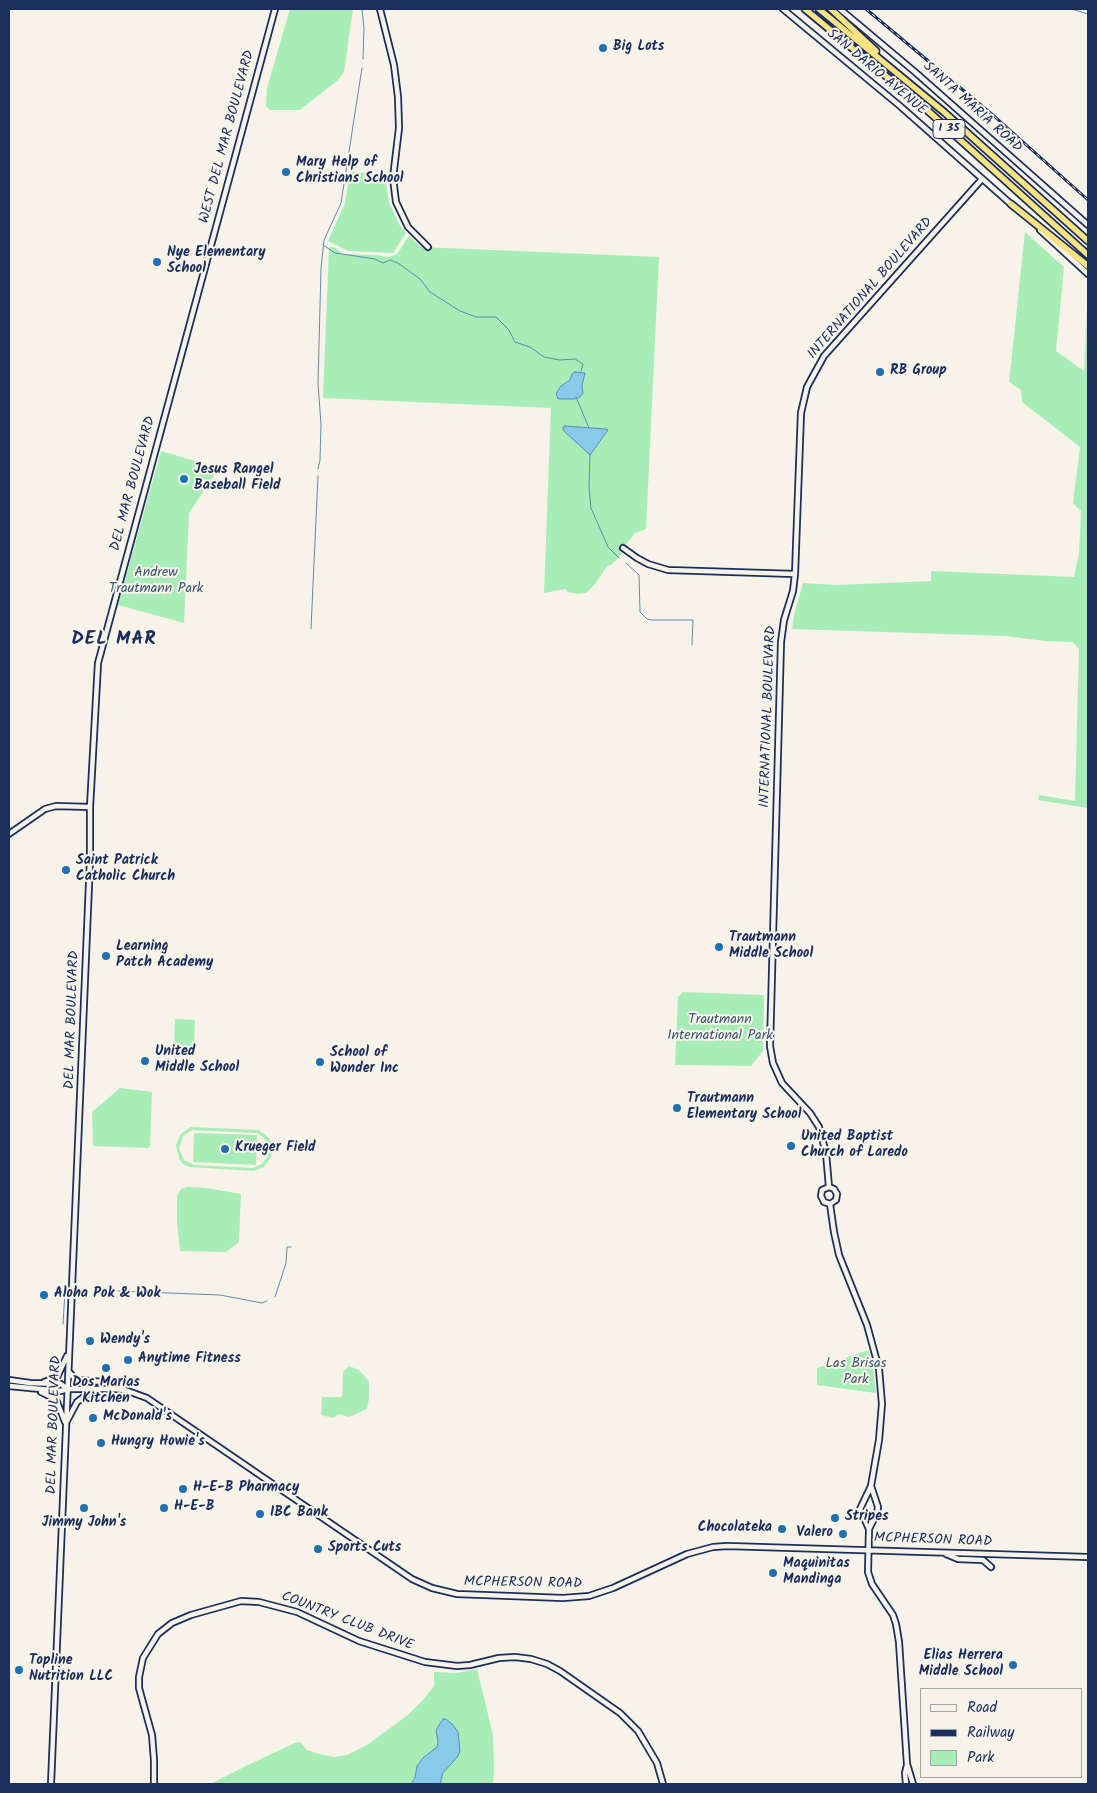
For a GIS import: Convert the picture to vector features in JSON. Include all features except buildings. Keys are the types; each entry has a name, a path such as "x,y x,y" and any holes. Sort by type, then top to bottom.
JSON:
{"highway":[{"name":"I 35","path":"805,9 927,110 1088,255"},
{"name":"I 35","path":"819,9 944,112 1088,241"},
{"path":"831,9 905,79"},
{"path":"1011,204 1088,266"}],"main road":[{"name":"WEST DEL MAR BOULEVARD","path":"204,271 275,9"},
{"path":"380,9 394,65 399,107 399,128 393,178 396,202 408,227 428,247"},
{"name":"SAN DARIO AVENUE","path":"783,9 900,106 1088,274"},
{"name":"SANTA MARIA ROAD","path":"840,9 915,72 1088,225"},
{"name":"INTERNATIONAL BOULEVARD","path":"829,1187 826,1153 819,1127 810,1112 782,1083 773,1063 770,1046 781,634 793,591 795,574 803,401 819,363 982,179"},
{"name":"DEL MAR BOULEVARD","path":"51,1784 97,674 101,650 204,271"},
{"path":"623,548 648,564 668,570 795,574"},
{"path":"9,834 45,808 56,806 90,807"},
{"name":"INTERNATIONAL BOULEVARD","path":"829,1187 834,1188 837,1194 836,1200 830,1204 824,1202 821,1196 822,1190 829,1187"},
{"name":"INTERNATIONAL BOULEVARD","path":"830,1204 839,1255 867,1325 879,1369 882,1404 881,1424 871,1486 860,1508 869,1529"},
{"path":"40,1384 57,1377 69,1352"},
{"path":"68,1371 76,1380 120,1383 125,1390"},
{"name":"MCPHERSON ROAD","path":"9,1380 40,1384 61,1384 67,1389"},
{"name":"MCPHERSON ROAD","path":"9,1386 61,1391 67,1389 99,1388 125,1390 148,1398 412,1578 432,1588 448,1593 563,1598 589,1596 613,1588 687,1554 713,1547 759,1546 1088,1557"},
{"path":"66,1425 77,1402 99,1388"},
{"path":"38,1390 56,1402 66,1425"},
{"name":"INTERNATIONAL BOULEVARD","path":"871,1486 878,1507 869,1529 867,1550 868,1572 872,1584 894,1619 898,1632 907,1764 912,1784"},
{"path":"942,1552 958,1559 983,1560 991,1567"},
{"name":"COUNTRY CLUB DRIVE","path":"154,1784 152,1735 139,1688 143,1658 158,1634 172,1623 241,1601 259,1602 297,1612 359,1641 425,1662 457,1666 499,1658 515,1658 531,1659 547,1664 620,1713 638,1730 654,1757 663,1784"},
{"name":"INTERNATIONAL BOULEVARD","path":"906,1784 905,1772 907,1764"}],"green space":[{"path":"290,9 353,9 344,72 338,80 300,110 270,110 266,106 267,88"},
{"path":"351,171 385,176 389,202 399,224 406,233 393,253 348,251 328,241 345,203 349,180 354,179 354,176 350,174"},
{"path":"1025,232 1064,267 1056,351 1084,371 1088,290 1088,808 1038,800 1039,795 1075,801 1079,649 1073,642 1045,641 1006,636 792,629 803,583 837,585 931,581 931,571 1074,577 1079,553 1081,511 1073,503 1080,447 1022,402 1021,390 1009,382"},
{"path":"409,236 421,247 659,257 646,529 635,533 621,551 622,554 611,565 607,566 595,584 586,593 578,594 568,592 565,589 544,593 551,408 323,398 329,247 336,248 342,254 389,257 397,254"},
{"name":"Andrew Trautmann Park","path":"161,451 219,468 189,513 184,623 118,605"},
{"name":"Trautmann International Park","path":"683,992 764,995 763,1051 751,1066 675,1065 678,997"},
{"path":"175,1019 195,1020 194,1047 174,1046"},
{"path":"120,1088 152,1092 150,1146 148,1148 93,1146 92,1112"},
{"path":"191,1127 258,1130 271,1141 271,1157 264,1167 254,1171 189,1167 182,1163 179,1158 176,1145 181,1134","holes":["192,1130 257,1133 268,1143 269,1150 268,1156 262,1164 253,1168 194,1165 184,1160 179,1149 183,1136"]},
{"name":"Krueger Field","path":"194,1133 257,1135 256,1165 193,1162"},
{"path":"187,1187 241,1194 239,1242 226,1252 180,1251 177,1195 181,1189"},
{"name":"Las Brisas Park","path":"868,1350 873,1366 876,1393 817,1385 817,1368"},
{"path":"349,1366 359,1370 369,1381 367,1409 349,1417 339,1414 333,1418 321,1415 322,1397 342,1397 343,1372"},
{"path":"477,1669 493,1735 493,1784 210,1784 297,1742 301,1743 307,1750 323,1755 334,1757 347,1755 367,1745 408,1715 434,1686 434,1672 456,1673"}],"water":[{"path":"575,372 585,373 582,386 583,393 575,399 558,399 556,393 561,386 570,380"},
{"path":"565,426 608,430 590,455 563,430"},
{"path":"443,1719 446,1719 453,1725 458,1732 460,1751 458,1756 443,1773 440,1784 411,1784 415,1778 417,1766 423,1758 437,1747 436,1730"}],"waterway":[{"path":"362,9 364,28 363,59"},
{"path":"1072,9 1088,14"},
{"path":"318,469 321,425 318,383 321,268 324,240 341,203 362,68"},
{"path":"323,245 335,253 375,259 383,263 390,260 398,263 420,279 430,292 460,311 476,317 496,317 509,330 515,342 530,347 544,357 560,360 575,359 583,364 581,371"},
{"path":"576,397 589,428"},
{"path":"590,454 589,487 591,508 608,547 619,558"},
{"path":"311,629 318,476"},
{"path":"626,563 639,575 640,612 647,619 652,620 693,620 692,645"},
{"path":"275,1297 286,1263 287,1247 291,1247"},
{"path":"63,1324 65,1291"},
{"path":"118,1291 220,1295 262,1303 267,1301"}],"railway":[{"path":"866,9 994,116 1088,200"}],"place":[{"name":"Big Lots","path":"603,48"},
{"name":"Mary Help of Christians School","path":"286,172"},
{"name":"Nye Elementary School","path":"157,262"},
{"name":"RB Group","path":"880,372"},
{"name":"Jesus Rangel Baseball Field","path":"184,479"},
{"name":"Saint Patrick Catholic Church","path":"66,870"},
{"name":"Trautmann Middle School","path":"719,947"},
{"name":"Learning Patch Academy","path":"106,956"},
{"name":"United Middle School","path":"145,1061"},
{"name":"School of Wonder Inc","path":"320,1062"},
{"name":"Trautmann Elementary School","path":"677,1108"},
{"name":"United Baptist Church of Laredo","path":"791,1146"},
{"name":"Krueger Field","path":"225,1149"},
{"name":"Aloha Pok & Wok","path":"44,1295"},
{"name":"Wendy's","path":"90,1341"},
{"name":"Anytime Fitness","path":"128,1360"},
{"name":"Dos Marias Kitchen","path":"106,1368"},
{"name":"McDonald's","path":"93,1418"},
{"name":"Hungry Howie's","path":"101,1443"},
{"name":"H-E-B Pharmacy","path":"183,1489"},
{"name":"Jimmy John's","path":"84,1508"},
{"name":"H-E-B","path":"164,1508"},
{"name":"IBC Bank","path":"260,1514"},
{"name":"Stripes","path":"835,1518"},
{"name":"Chocolateka","path":"782,1529"},
{"name":"Valero","path":"843,1534"},
{"name":"Sports Cuts","path":"318,1549"},
{"name":"Maquinitas Mandinga","path":"773,1573"},
{"name":"Elias Herrera Middle School","path":"1013,1665"},
{"name":"Topline Nutrition LLC","path":"19,1670"}],"district":[{"name":"DEL MAR","path":"114,641"}]}
